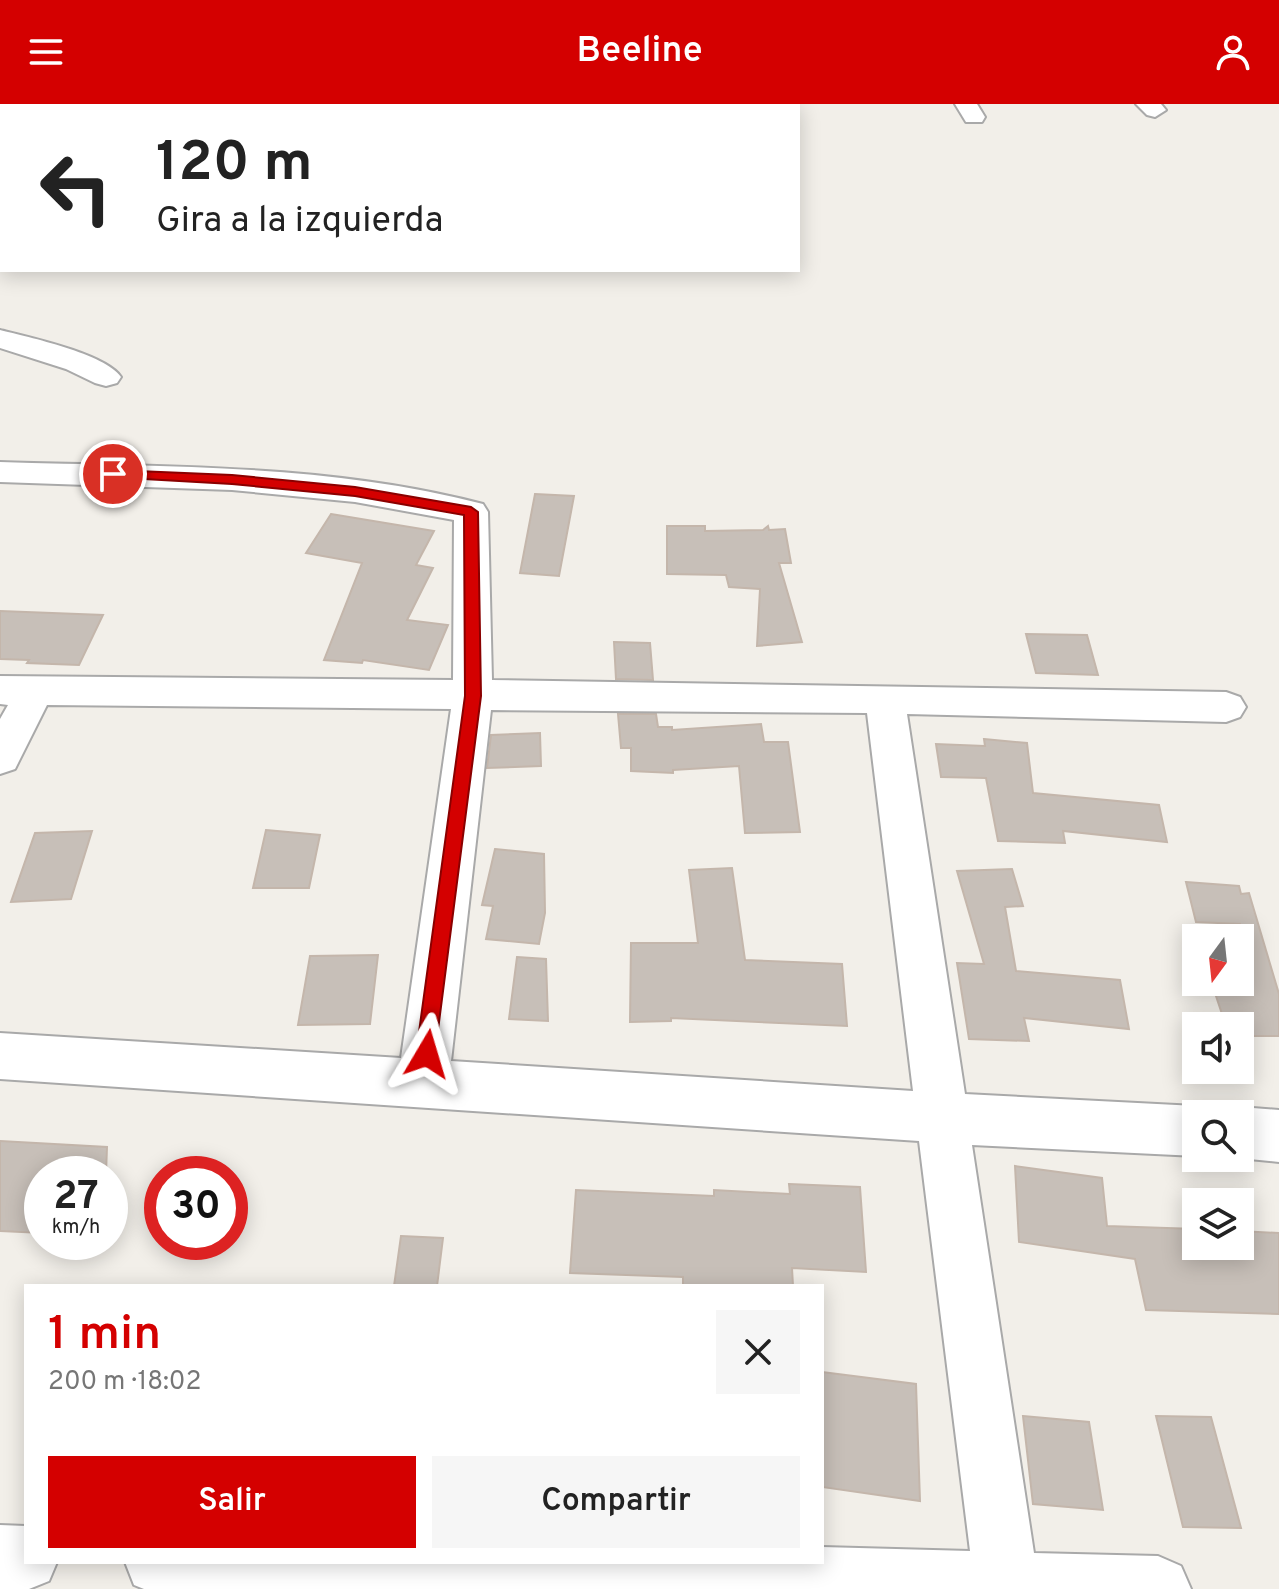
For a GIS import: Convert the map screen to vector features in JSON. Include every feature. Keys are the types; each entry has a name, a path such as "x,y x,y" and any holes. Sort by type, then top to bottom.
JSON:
{"street":[{"path":"0,339 77,363 106,377"},
{"path":"0,472 232,480 355,491 471,512 473,696 423,1084"},
{"path":"0,758 18,690 885,699 1226,707"},
{"path":"885,699 1007,1587"},
{"path":"0,1056 943,1118 1182,1130"},
{"path":"1254,1134 1279,1136"},
{"path":"0,1557 24,1558"},
{"path":"180,1564 343,1578 1158,1589"}],"building":[{"path":"535,494 574,496 559,576 520,573"},
{"path":"331,514 434,531 416,565 433,568 407,620 448,625 429,670 363,660 362,663 324,660 362,563 306,553"},
{"path":"667,526 705,526 705,531 763,530 768,526 769,530 785,529 791,563 779,563 802,642 757,646 760,589 729,587 726,575 667,574"},
{"path":"0,611 103,615 79,665 27,663 29,660 0,659"},
{"path":"1026,634 1087,635 1098,675 1036,673"},
{"path":"614,642 650,643 653,680 616,679"},
{"path":"618,714 656,714 658,727 672,727 672,730 761,724 764,742 788,742 800,832 745,833 739,766 673,770 673,773 631,771 631,748 621,748"},
{"path":"540,733 541,766 487,768 491,735"},
{"path":"984,739 1027,743 1033,793 1159,805 1167,842 1063,831 1065,843 998,841 986,778 941,777 936,744 985,746"},
{"path":"266,830 320,835 309,888 253,888"},
{"path":"92,831 71,899 11,902 35,833"},
{"path":"495,849 544,854 545,913 539,944 486,939 493,906 482,905"},
{"path":"732,868 745,960 842,964 847,1026 671,1018 671,1021 630,1022 631,943 698,943 689,870"},
{"path":"1012,869 1023,906 1005,907 1016,971 1120,980 1129,1029 1024,1018 1029,1041 969,1039 957,963 984,964 957,871"},
{"path":"1186,882 1239,886 1241,894 1249,893 1279,994 1279,1036 1254,1036 1254,1012 1221,1012 1216,996 1254,996 1254,924 1196,922"},
{"path":"378,955 370,1024 298,1025 310,956"},
{"path":"517,957 546,959 548,1021 509,1019"},
{"path":"0,1141 107,1147 107,1156 24,1156 24,1232 0,1231"},
{"path":"1015,1166 1102,1178 1107,1226 1182,1229 1182,1260 1254,1260 1254,1232 1279,1233 1279,1314 1146,1310 1135,1259 1019,1242"},
{"path":"789,1184 860,1187 866,1272 792,1268 793,1284 683,1284 683,1277 570,1273 576,1190 714,1196 714,1190 790,1194"},
{"path":"401,1236 443,1238 437,1284 394,1284"},
{"path":"824,1372 916,1384 920,1501 824,1487"},
{"path":"1023,1416 1089,1422 1103,1510 1033,1504"},
{"path":"1156,1416 1211,1417 1241,1528 1183,1527"}],"route":[{"path":"113,474 355,491 471,512 473,696 427,1054"}]}
